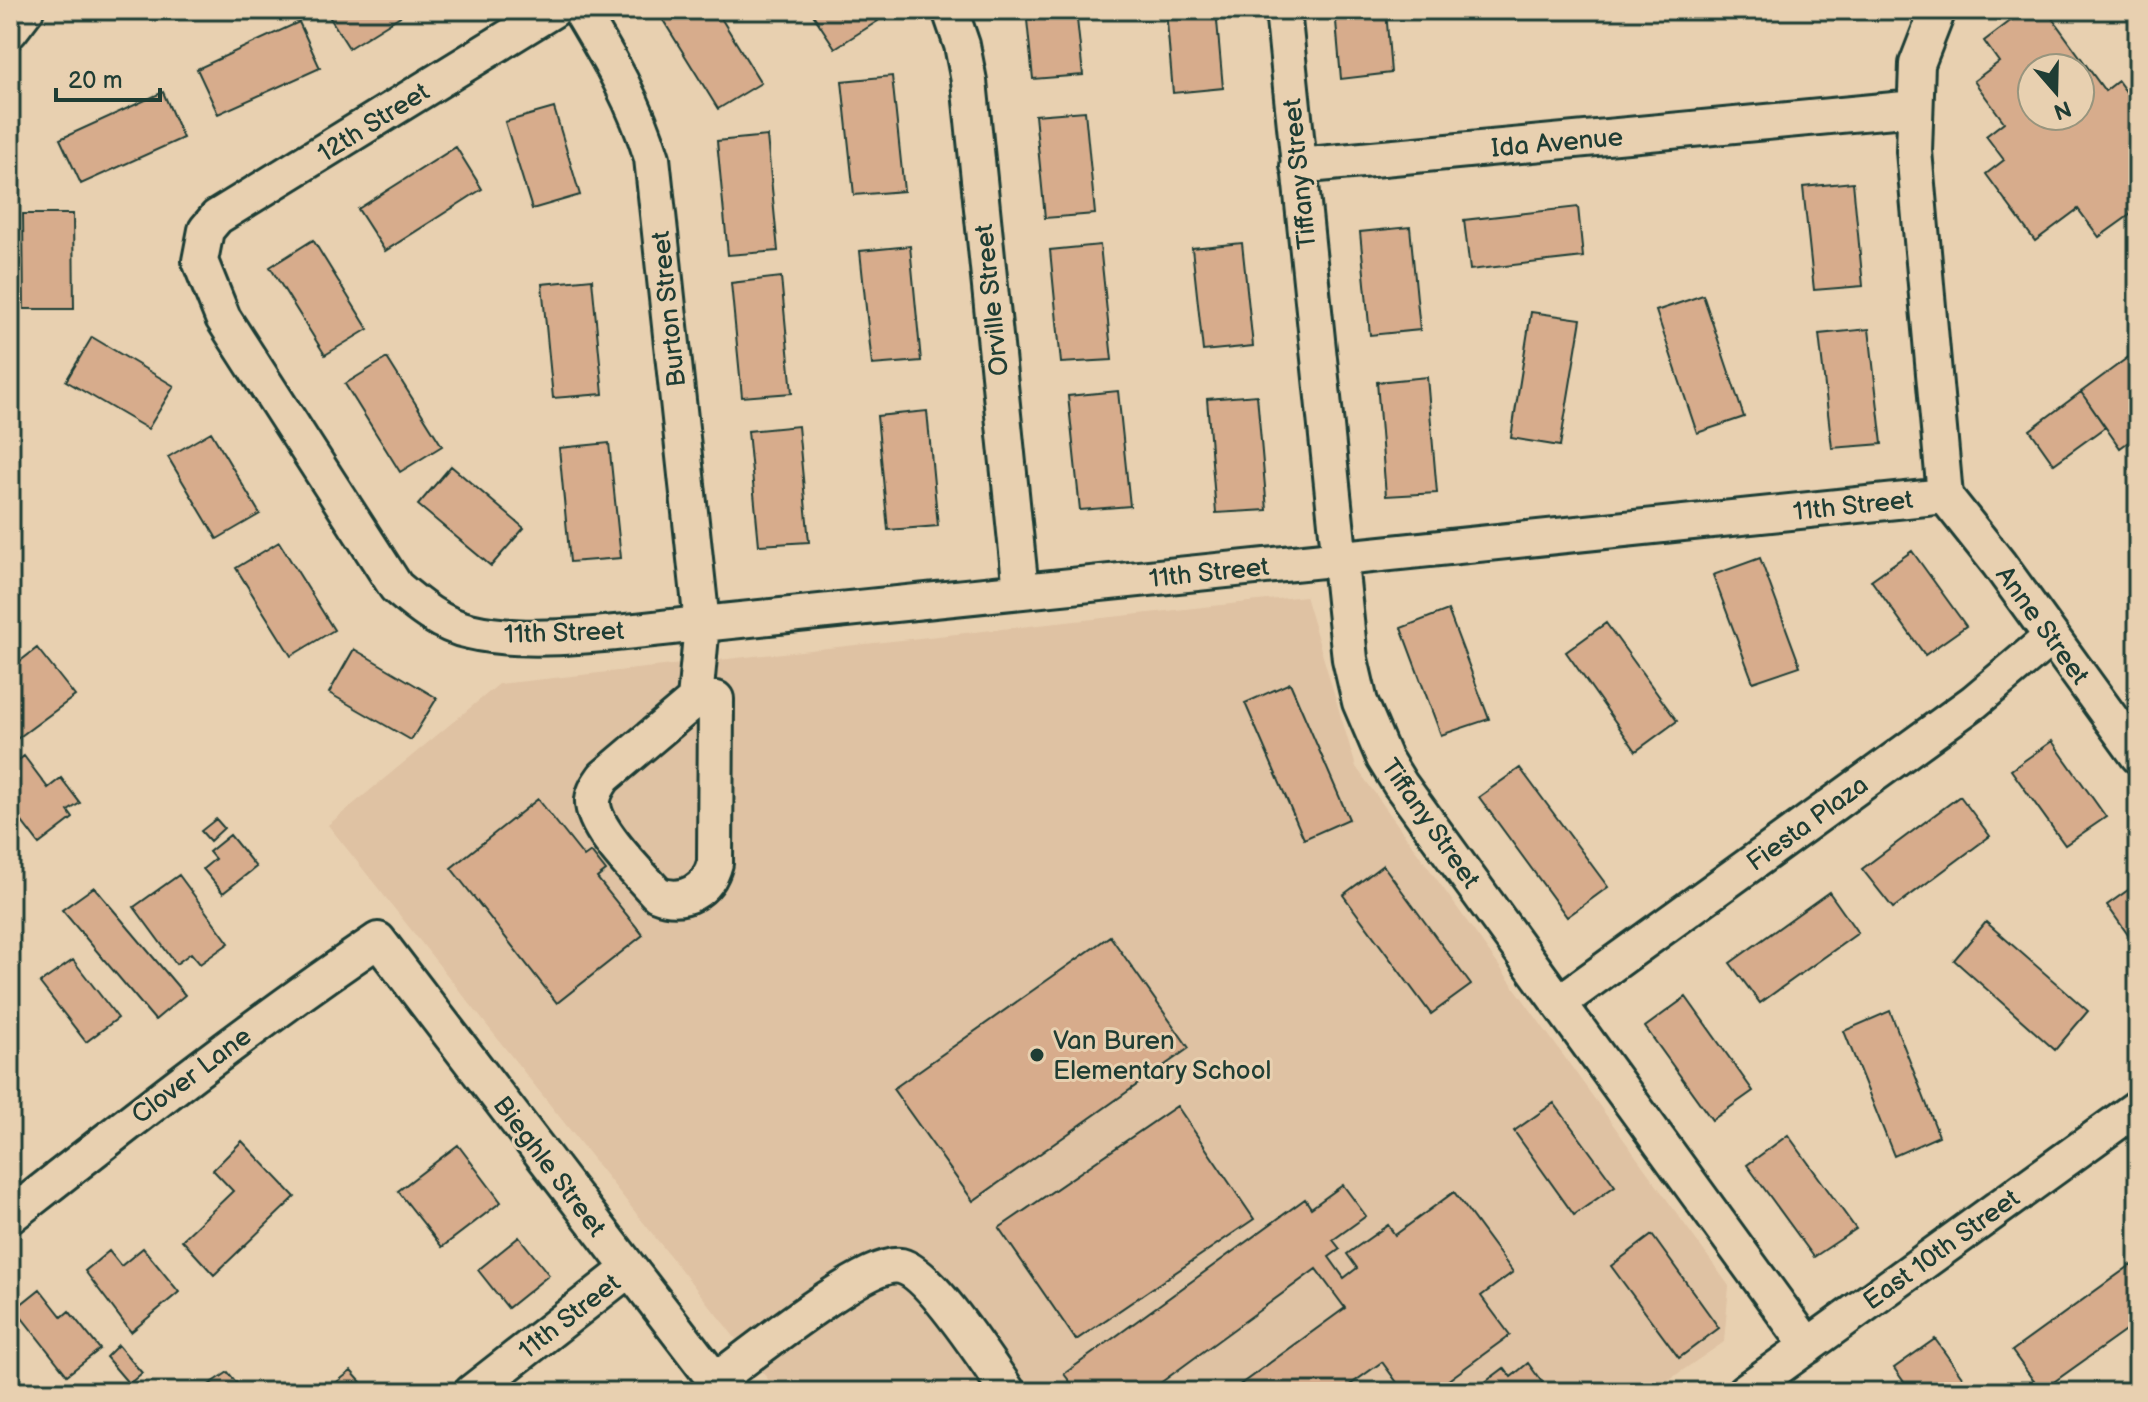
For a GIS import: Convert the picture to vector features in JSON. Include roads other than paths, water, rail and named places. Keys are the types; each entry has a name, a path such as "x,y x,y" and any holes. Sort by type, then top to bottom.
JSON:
{"street":[{"name":"12th Street","path":"203,241 206,230 217,217 553,10"},
{"name":"Burton Street","path":"580,10 623,82 640,119 652,158 702,624 695,700"},
{"name":"Orville Street","path":"950,10 962,45 969,81 1021,591"},
{"name":"Tiffany Street","path":"1283,10 1338,558 1350,659 1360,702 1384,758 1808,1346"},
{"name":"11th Street","path":"203,241 200,261 223,318 396,587 417,606 442,621 468,631 510,636 563,636 702,624 1945,496 1914,151 1917,64 1938,10"},
{"name":"Ida Avenue","path":"1298,166 1915,108"},
{"name":"Anne Street","path":"1945,496 2138,756"},
{"name":"Fiesta Plaza","path":"1559,1003 1974,702 2051,637"},
{"path":"716,699 715,863 712,876 705,886 693,894 667,898 657,894 599,825 593,801 596,788 604,777 695,700 716,699"},
{"name":"Clover Lane","path":"10,1216 190,1074 378,940"},
{"name":"Bieghle Street","path":"378,940 720,1387"},
{"name":"East 10th Street","path":"1744,1392 2138,1107"},
{"path":"720,1387 859,1279 887,1267 900,1266 911,1270 927,1285 961,1324 1008,1392"},
{"name":"11th Street","path":"472,1392 629,1269"}],"place":[{"name":"Van Buren Elementary School","path":"1037,1055"}]}
